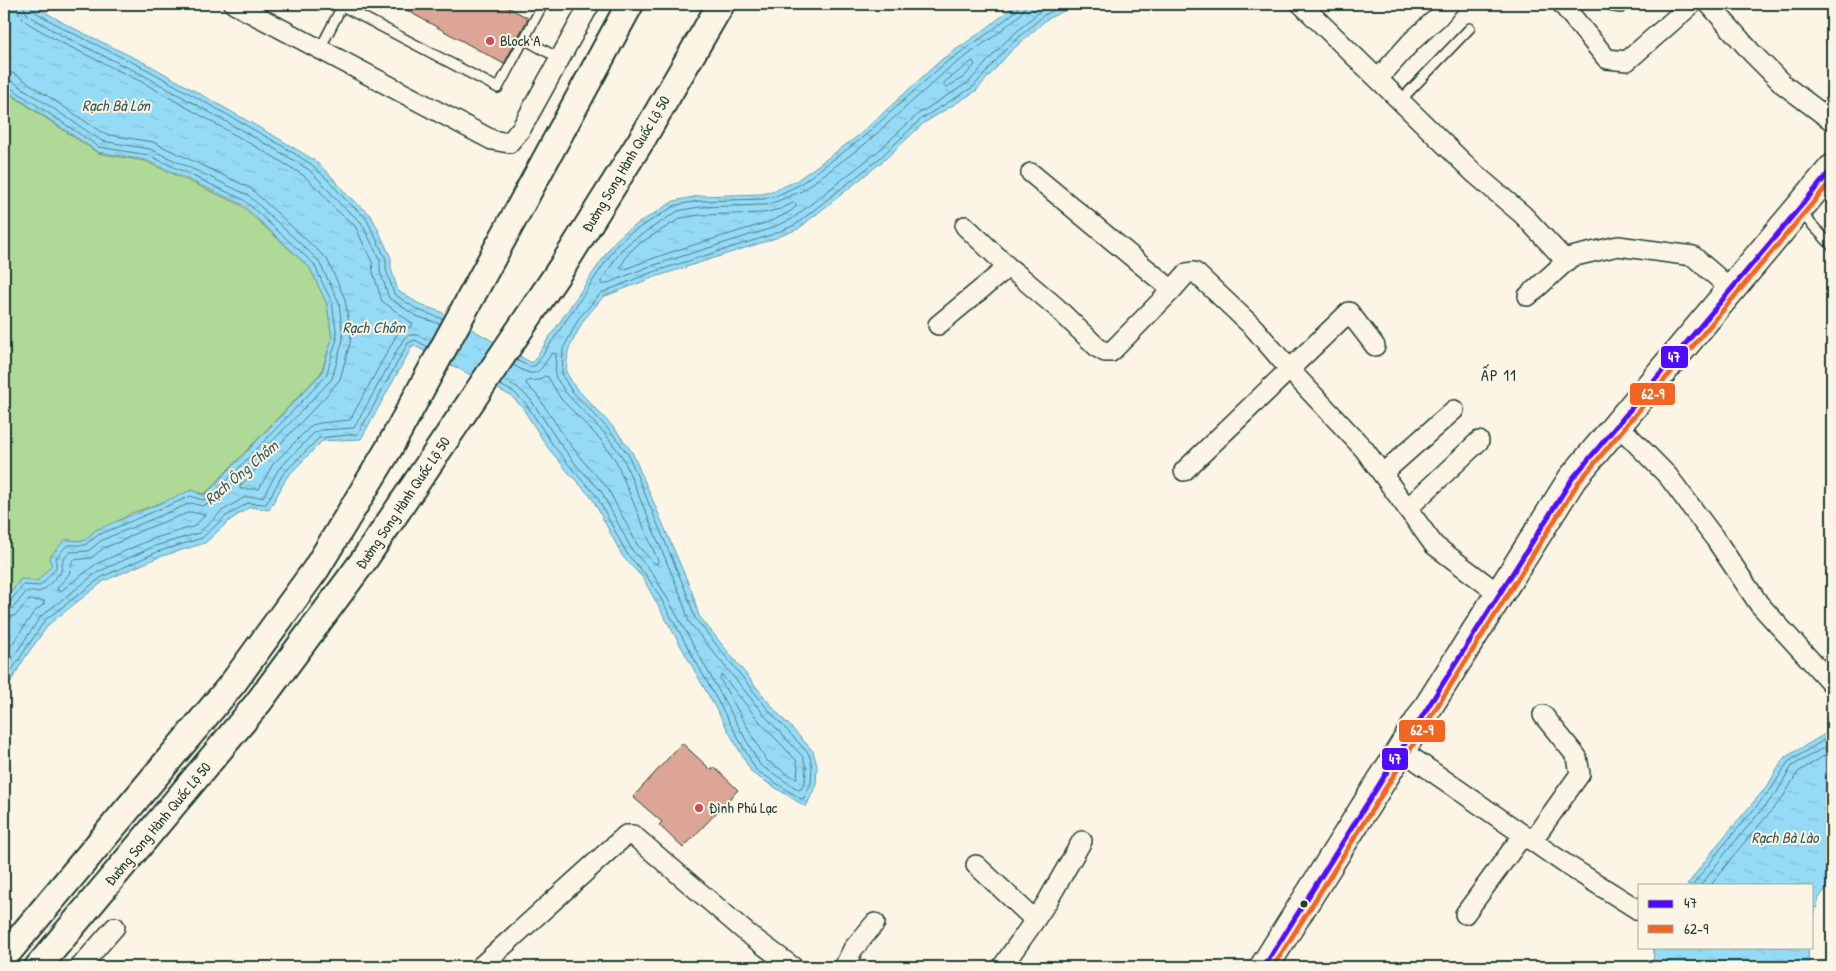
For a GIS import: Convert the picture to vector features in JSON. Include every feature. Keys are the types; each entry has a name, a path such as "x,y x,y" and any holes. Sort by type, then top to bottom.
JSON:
{"highway":[{"path":"1264,967 1572,479 1832,169"}],"main road":[{"path":"4,957 221,698 262,646 341,530 388,450 630,4"},
{"name":"Đường Song Hành Quốc Lộ 50","path":"38,967 258,703 364,560 517,336 610,192 721,4"}],"street":[{"path":"234,4 492,140 509,144 521,130 590,4"},
{"path":"1301,4 1474,173 1523,215 1566,261"},
{"path":"1378,79 1449,4"},
{"path":"1562,4 1607,59 1627,61 1692,4"},
{"path":"1709,4 1752,53 1784,85 1832,121"},
{"path":"1031,173 1172,290"},
{"path":"965,226 1008,268 1043,295 1098,348 1105,352 1111,352 1187,273 1194,272 1197,274 1254,328 1290,370 1364,449 1434,545 1499,594"},
{"path":"1528,296 1571,257 1618,246 1693,256 1732,290"},
{"path":"938,325 1008,268"},
{"path":"1184,472 1349,312 1375,346"},
{"path":"1382,474 1454,410"},
{"path":"1618,425 1668,476 1716,540 1758,604 1832,684"},
{"path":"1408,508 1479,441"},
{"path":"1465,914 1580,774 1577,756 1543,715"},
{"path":"1401,750 1528,838 1638,910"},
{"path":"480,967 626,835 633,835 747,933 793,967"},
{"path":"1002,967 1048,902 1082,841"},
{"path":"976,865 1035,920"},
{"path":"844,967 853,949 875,922"},
{"path":"80,967 115,927"}],"lane":[{"path":"320,49 340,5 498,88 543,4"},
{"path":"1610,4 1620,8 1627,4"},
{"path":"1400,101 1470,28"},
{"path":"524,39 560,59"},
{"path":"1798,210 1832,246"}],"green space":[{"path":"4,90 98,153 145,161 241,205 310,268 327,304 332,339 321,373 206,493 202,494 192,490 132,513 114,524 96,530 84,541 65,540 49,558 52,565 37,582 21,579 4,602"}],"water":[{"name":"Rạch Chồm","path":"4,4 32,4 67,25 151,66 314,160 348,196 370,214 391,258 391,268 398,291 421,305 441,312 532,363 614,242 626,231 674,201 698,196 762,194 796,181 858,136 941,60 987,28 1016,4 1078,4 1047,19 1010,52 976,91 924,123 883,161 798,229 773,239 652,278 603,297 583,321 568,351 566,372 575,387 615,429 632,452 692,592 699,616 774,709 813,751 817,766 816,785 806,807 752,773 643,578 623,557 592,498 548,448 522,407 511,396 413,345 361,439 322,441 287,477 269,510 250,507 230,520 205,543 159,557 104,581 49,624 26,656 4,693 4,602 21,579 37,581 52,565 49,558 65,540 84,541 96,530 192,490 202,495 206,494 322,373 332,338 327,304 310,268 242,204 146,160 98,152 4,89"},
{"name":"Rạch Bà Lào","path":"1832,730 1832,880 1819,898 1814,916 1814,884 1688,884 1718,844 1768,785 1784,758"},
{"path":"1654,948 1808,948 1809,967 1653,967"}],"building":[{"name":"Block A","path":"395,4 502,4 528,18 504,64"},
{"path":"682,743 711,770 714,767 738,790 683,848 659,825 662,822 633,797"}],"transit line":[{"name":"47","path":"1264,967 1572,479 1832,169"},
{"name":"62-9","path":"1273,967 1578,483 1832,180"}],"place":[{"name":"Block A","path":"490,41"},
{"name":"Đình Phú Lạc","path":"699,808"}],"district":[{"name":"ẤP 11","path":"1499,375"}],"water label":[{"name":"Rạch Bà Lớn","path":"116,105"},
{"name":"Rạch Ông Chồm","path":"241,472"}]}
